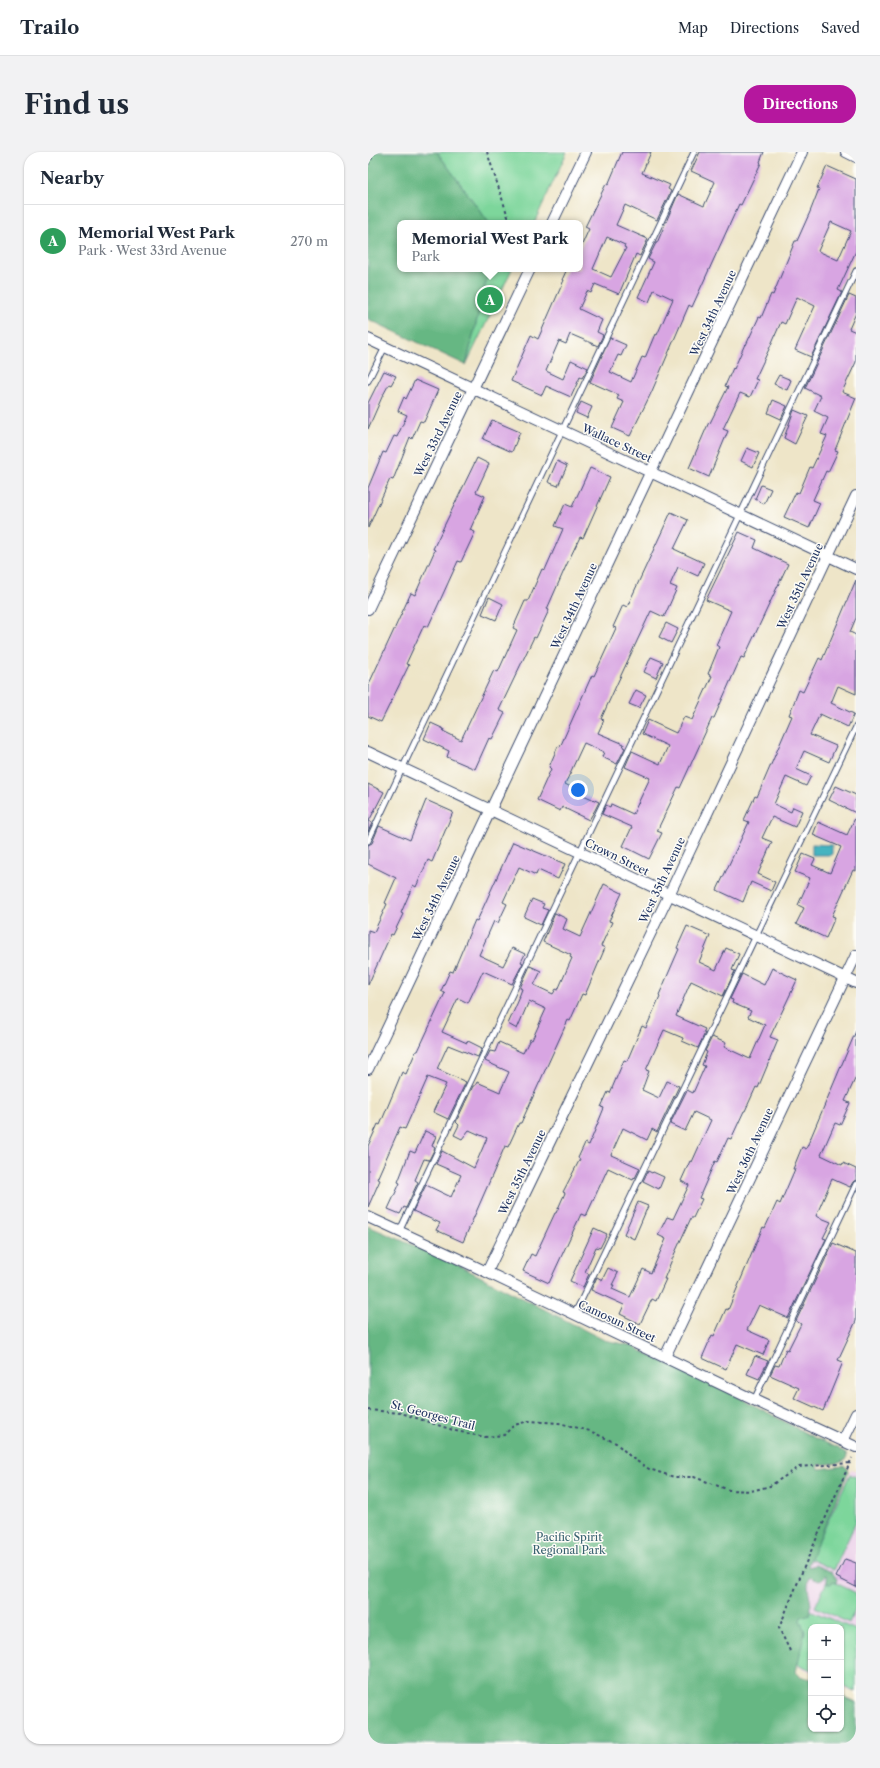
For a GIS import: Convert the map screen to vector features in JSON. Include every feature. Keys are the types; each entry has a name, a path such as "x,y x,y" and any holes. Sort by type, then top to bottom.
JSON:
{"street":[{"path":"553,220 586,152"},
{"name":"West 34th Avenue","path":"368,1069 802,152"},
{"path":"846,152 856,157"},
{"name":"West 33rd Avenue","path":"368,609 529,272"},
{"name":"Wallace Street","path":"368,339 740,513 856,569"},
{"name":"West 35th Avenue","path":"487,1272 669,895 856,496"},
{"name":"Crown Street","path":"368,752 856,983"},
{"name":"West 36th Avenue","path":"666,1357 856,955"},
{"name":"Camosun Street","path":"368,1217 843,1441 854,1452"},
{"path":"843,1441 856,1414"}],"lane":[{"path":"368,841 694,152"},
{"path":"399,1232 856,271"},
{"path":"368,381 385,347"},
{"path":"574,1314 856,727"},
{"path":"754,1400 856,1184"}],"path":[{"path":"487,152 509,220"},
{"path":"368,155 375,153"},
{"path":"368,165 375,153"},
{"name":"St. Georges Trail","path":"368,1410 401,1413 456,1431 485,1437 504,1435 514,1425 529,1421 559,1423 590,1431 616,1443 632,1458 649,1469 674,1477 694,1478 729,1490 751,1492 770,1486 799,1467 850,1463"},
{"path":"790,1651 779,1628 854,1452"}],"shaded area":[{"path":"851,1469 856,1471 856,1693 844,1687 844,1624 808,1624 808,1671 767,1651"}],"green space":[{"path":"368,152 437,152 487,220 397,220 397,272 488,272 466,365 368,319"},
{"path":"437,152 567,152 535,220 487,220"},
{"path":"488,272 511,272 466,365"},
{"name":"Pacific Spirit Regional Park","path":"368,1226 452,1262 604,1340 634,1346 646,1354 722,1388 813,1437 838,1448 847,1455 846,1460 839,1463 818,1465 819,1469 844,1466 847,1468 848,1472 808,1565 809,1567 815,1565 832,1572 837,1579 836,1583 833,1582 827,1584 826,1575 819,1581 810,1577 808,1581 811,1609 810,1614 801,1617 800,1621 805,1631 796,1672 800,1676 808,1678 808,1732 844,1732 844,1697 856,1703 856,1744 368,1744"},
{"path":"850,1474 856,1477 856,1522 834,1570 810,1559"},
{"path":"828,1579 856,1593 856,1607 849,1623 815,1607"},
{"path":"803,1607 842,1624 808,1624 808,1669 793,1662 796,1628"},
{"path":"844,1625 856,1630 856,1692 844,1686"}],"water":[{"path":"812,844 832,845 832,855 812,855"}],"building":[{"path":"622,152 651,152 642,173 670,185 668,189 671,191 657,220 625,205 616,225 648,239 640,256 636,254 619,294 595,284 591,293 587,291 579,309 602,320 597,332 603,335 598,346 570,334 566,344 559,341 546,371 563,379 571,360 588,368 582,378 580,377 571,397 546,386 542,395 511,381 531,335 538,339 564,280 562,280 566,272 583,272 583,242 589,229 585,227 606,184 608,185","holes":["607,237 625,245 624,247 626,248 611,277 593,269"]},
{"path":"700,152 764,152 760,162 761,163 741,205 739,204 692,307 689,305 652,391 630,436 612,428 624,402 617,399 619,395 590,382 610,338 626,345 621,356 618,355 610,372 631,382 642,357 645,358 655,334 657,335 673,299 654,290 649,302 638,297 654,262 648,259 657,243 678,194 704,206 715,182 691,171"},
{"path":"827,166 856,179 856,251 838,290 842,292 811,357 795,350 815,306 797,297 785,324 781,322 755,379 758,380 750,397 740,393 723,429 728,431 709,477 689,468 709,422 710,423 728,387 725,386 733,368 734,369 759,317 761,318 771,294 773,295 795,241 797,241 810,212 819,189 817,188","holes":["831,222 851,231 838,260 818,251"]},
{"path":"849,295 856,298 856,313 849,329 856,332 856,362 842,392 856,398 835,450 838,451 828,472 826,471 813,500 820,503 809,528 784,517 796,492 799,493 810,467 812,468 827,436 821,434 828,418 814,411 821,396 805,388"},
{"path":"384,371 396,376 391,385 389,384 382,397 368,429 368,403"},
{"path":"779,375 791,380 787,390 774,384"},
{"path":"415,380 438,390 424,422 420,421 412,439 410,437 393,480 390,479 368,528 368,488 383,452 386,453 394,436 397,437 407,415 398,411 404,397 406,399"},
{"path":"773,400 787,406 781,419 768,413"},
{"path":"581,402 592,407 587,418 576,413"},
{"path":"794,410 808,416 795,444 784,438"},
{"path":"492,420 520,432 512,452 483,439"},
{"path":"747,448 759,453 753,467 741,461"},
{"path":"477,458 489,464 476,492 485,496 470,530 475,532 461,562 458,561 428,627 424,625 406,664 409,665 381,722 368,716 368,686 411,593 415,595 435,550 433,549"},
{"path":"557,461 567,466 558,486 548,482"},
{"path":"590,468 610,477 583,538 580,537 566,566 547,609 549,610 536,638 534,637 499,710 505,713 492,739 489,738 475,769 447,757 449,751 424,739 431,723 461,740 494,670 498,672 517,630 513,628 525,601 528,601 542,569 545,570 563,529 555,526 565,504 572,507"},
{"path":"761,485 771,489 764,504 755,499"},
{"path":"671,512 688,520 674,549 704,563 698,576 678,567 670,585 677,588 664,617 651,611 601,719 604,720 598,733 624,744 623,747 625,748 617,764 602,757 604,752 584,743 565,784 571,787 570,789 599,802 595,810 589,820 562,807 560,811 537,800 551,769 549,767 558,746 560,747 592,675 594,676 616,628 613,627 623,605 627,607"},
{"path":"739,532 757,540 754,548 788,564 744,658 741,657 714,718 712,718 680,788 678,787 657,831 662,833 649,859 623,846 632,827 602,814 606,805 610,807 611,804 633,814 650,778 625,767 632,751 660,764 668,746 642,734 648,720 676,733 684,717 692,720 712,676 708,674 719,647 716,645 731,611 706,600"},
{"path":"856,580 856,618 850,632 856,635 856,694 838,686 831,703 854,714 848,727 820,714 810,735 836,746 829,762 804,751 796,769 811,776 806,786 786,777 774,804 791,812 793,807 802,811 795,827 772,817 762,838 772,842 758,874 775,882 771,891 751,882 743,902 717,890 749,822 744,820 755,796 757,797 792,716 789,715 799,690 803,692 819,658 822,660"},
{"path":"489,597 503,604 496,620 482,614"},
{"path":"666,623 678,629 671,643 659,637"},
{"path":"651,657 663,662 656,678 644,672"},
{"path":"636,690 646,695 639,708 629,704"},
{"path":"368,784 384,792 369,821 372,823 368,832"},
{"path":"836,786 856,795 856,813 829,800"},
{"path":"426,800 453,812 432,862 428,860 416,887 413,885 401,913 403,914 393,935 391,934 368,985 368,930 374,932 387,904 385,903 396,878 368,864 368,845 372,843 379,826 410,840"},
{"path":"856,816 856,871 853,870 832,916 835,917 826,938 796,924 804,908 798,905 810,878 795,872 803,854 815,859 812,865 830,873 841,847 813,835 818,822 847,835"},
{"path":"513,842 565,864 558,879 538,870 536,875 519,867 503,902 507,904 498,923 494,921 479,955 503,966 512,948 525,954 521,962 523,963 512,984 483,971 468,1003 458,998 442,1032 467,1043 468,1041 482,1048 478,1057 448,1045 437,1069 466,1082 448,1119 433,1112 446,1084 428,1077 405,1129 400,1127 377,1179 380,1180 368,1207 368,1146 378,1124 380,1125 402,1072 406,1074 416,1051 418,1051 445,993 441,991 450,971 453,972 475,920 477,921"},
{"path":"604,884 622,893 609,921 612,922 601,946 605,948 585,995 582,994 570,1021 568,1020 521,1123 519,1123 508,1147 505,1146 463,1242 436,1230 440,1223 413,1211 426,1185 451,1197 461,1175 436,1164 442,1151 474,1168 487,1138 469,1130 462,1139 454,1135 459,1125 456,1122 473,1086 475,1086 477,1082 500,1092 509,1072 485,1061 490,1051 495,1052 499,1042 523,1053 530,1039 532,1040 546,1009 529,1001 517,1029 508,1024 520,997 522,989 520,988 530,966 541,971 534,985 553,994 556,989 558,990 572,958 570,957 571,955 543,942 555,913 567,919 563,929 580,937"},
{"path":"532,899 544,904 542,908 548,910 541,925 524,917"},
{"path":"687,926 710,936 699,962 716,970 726,948 739,954 732,970 735,971 723,996 691,981 676,1016 705,1029 703,1033 705,1033 698,1048 682,1041 683,1038 664,1030 646,1070 649,1071 642,1090 659,1098 667,1081 679,1086 657,1132 652,1129 647,1140 623,1128 611,1155 640,1168 633,1180 608,1168 586,1216 581,1214 549,1283 523,1271 531,1254 535,1256 556,1213 565,1193 563,1192 580,1159 578,1158 585,1143 589,1145 604,1108 601,1107 608,1092 610,1093 624,1060 627,1061 642,1026 646,1028"},
{"path":"772,968 797,980 770,1037 778,1040 758,1088 756,1087 731,1139 728,1138 717,1162 715,1161 699,1198 702,1199 693,1218 691,1218 673,1257 664,1279 666,1279 656,1301 652,1299 640,1324 620,1314 624,1305 591,1290 597,1277 602,1280 608,1268 618,1273 612,1285 614,1285 612,1289 630,1297 643,1269 651,1273 666,1239 658,1235 667,1217 673,1219 689,1185 681,1181 690,1161 692,1162 711,1120 694,1112 685,1131 670,1124 687,1090 693,1093 705,1066 702,1065 707,1052 705,1051 712,1037 726,1043 724,1047 750,1059 765,1025 748,1017 751,1011 732,1003 733,1000 730,999 742,974 764,985"},
{"path":"856,1031 856,1077 845,1101 850,1103 840,1125 835,1123 821,1155 842,1165 843,1163 856,1169 856,1180 850,1187 832,1179 816,1216 831,1222 823,1238 826,1239 788,1318 759,1305 747,1330 769,1340 763,1355 737,1344 726,1369 702,1358 726,1309 728,1310 763,1227 765,1228 777,1202 780,1204 795,1169 793,1169 802,1147 806,1149"},
{"path":"425,1131 436,1136 432,1146 435,1148 429,1160 424,1159 415,1180 418,1182 406,1208 404,1207 400,1214 388,1209 400,1183 398,1182 410,1151 415,1153"},
{"path":"648,1171 664,1177 659,1189 643,1181"},
{"path":"638,1202 648,1206 634,1239 624,1234"},
{"path":"594,1228 607,1234 600,1248 596,1247 585,1272 589,1274 583,1287 570,1281"},
{"path":"833,1243 856,1253 856,1321 838,1360 843,1362 823,1411 794,1398 799,1388 770,1375 775,1365 779,1366 786,1349 788,1350 801,1324 796,1321"},
{"path":"755,1356 768,1361 759,1379 747,1374"},
{"path":"845,1559 856,1563 856,1587 836,1577"}],"place":[{"name":"Memorial West Park","path":"490,300"}]}
